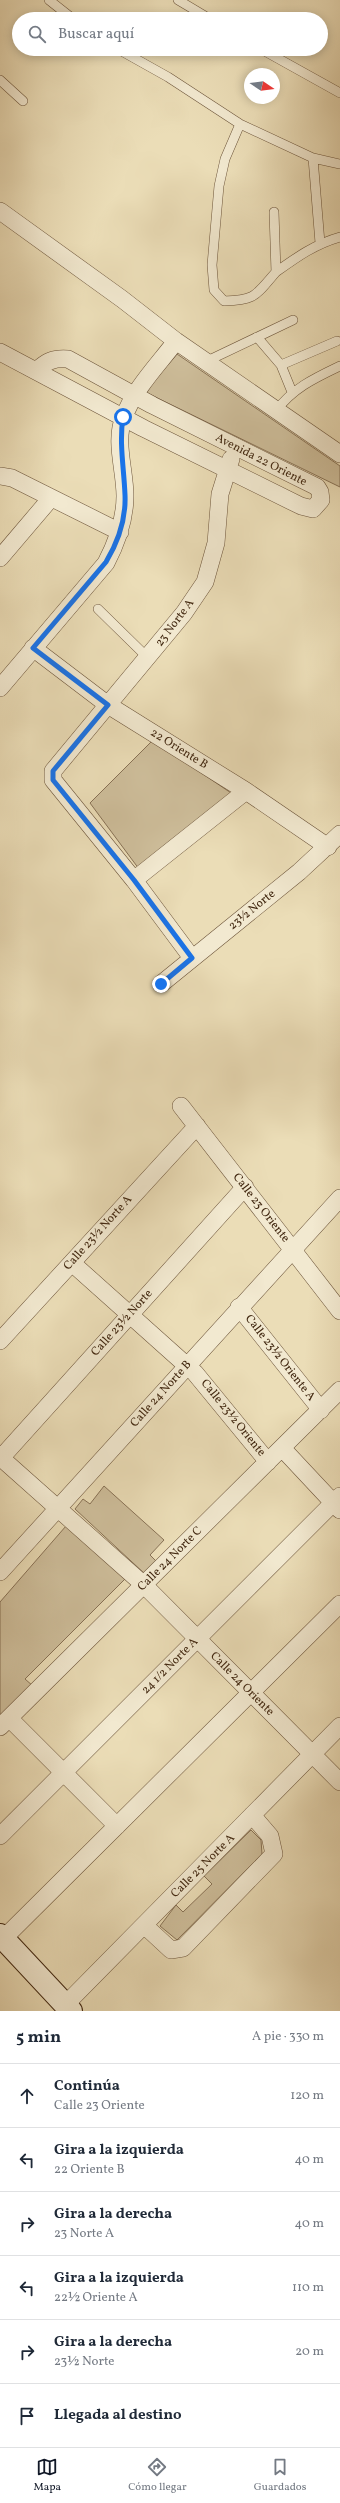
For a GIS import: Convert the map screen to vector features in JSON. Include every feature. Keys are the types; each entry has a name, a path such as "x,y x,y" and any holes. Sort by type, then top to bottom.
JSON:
{"street":[{"path":"0,212 122,299 176,342 340,454"},
{"path":"0,688 106,562 120,532 125,495 120,437 123,417 134,396 176,342"},
{"name":"Avenida 22 Oriente","path":"0,352 123,417 307,509 313,509 321,500 320,492 316,487 134,396 68,359 54,358 45,362 36,371"},
{"name":"23 Norte A","path":"134,880 53,780 53,771 184,613 205,582 216,543 220,494 227,468 237,447"},
{"path":"1,474 12,478 120,532"},
{"path":"0,558 51,498"},
{"name":"22 Oriente B","path":"33,648 108,705 246,791 337,838"},
{"path":"192,958 134,880 246,791"},
{"name":"23½ Norte","path":"161,984 337,838"},
{"name":"Calle 23 Oriente","path":"181,1106 340,1311"},
{"name":"Calle 23½ Norte A","path":"0,1341 197,1126"},
{"name":"Calle 23½ Norte","path":"0,1458 245,1187"},
{"name":"Calle 24 Norte B","path":"0,1572 322,1215 340,1198"},
{"name":"Calle 23½ Oriente","path":"72,1262 187,1365 268,1462"},
{"name":"Calle 23½ Oriente A","path":"239,1307 320,1410"},
{"name":"Calle 24 Norte C","path":"5,1723 340,1390"},
{"name":"Calle 23½ Oriente","path":"282,1448 338,1503"},
{"name":"Calle 24 Oriente","path":"0,1458 58,1507 144,1585 340,1782"},
{"name":"24 1/2 Norte A","path":"0,1836 197,1639 338,1503"},
{"path":"68,2008 2,1936 117,1826 340,1604"},
{"path":"5,1723 63,1773 117,1826"},
{"name":"Calle 25 Norte A","path":"68,2008 144,1926 340,1726"},
{"path":"144,1926 171,1950 183,1948 274,1854 270,1836 252,1815"}],"lane":[{"path":"49,0 64,12"},
{"path":"178,0 198,12"},
{"path":"130,56 168,77 240,124 313,158 340,164"},
{"path":"274,56 331,86 340,93"},
{"path":"0,80 23,101"},
{"path":"240,124 225,159 218,186 212,265 214,290 224,301 248,300 256,295 276,272 303,252 320,243 340,237"},
{"path":"313,158 320,243"},
{"path":"274,212 276,272"},
{"path":"205,362 293,320"},
{"path":"257,337 281,365 292,392"},
{"path":"281,365 337,341"},
{"path":"276,411 292,392 340,366"},
{"path":"98,609 146,656 145,661"}],"shaded area":[{"path":"177,354 340,466 340,487 145,392"},
{"path":"153,740 234,795 139,869 90,803"},
{"path":"104,1486 164,1540 150,1555 157,1562 145,1574 75,1509 83,1499 90,1504"},
{"path":"66,1526 125,1579 25,1679 33,1686 0,1718 0,1602"},
{"path":"251,1830 261,1840 262,1854 177,1940 160,1926 176,1905 183,1912 212,1884 204,1876"}],"route":[{"path":"123,417 120,437 125,495 120,532 115,547 106,562 33,648 108,705 53,771 53,780 134,880 192,958 161,984"}]}
